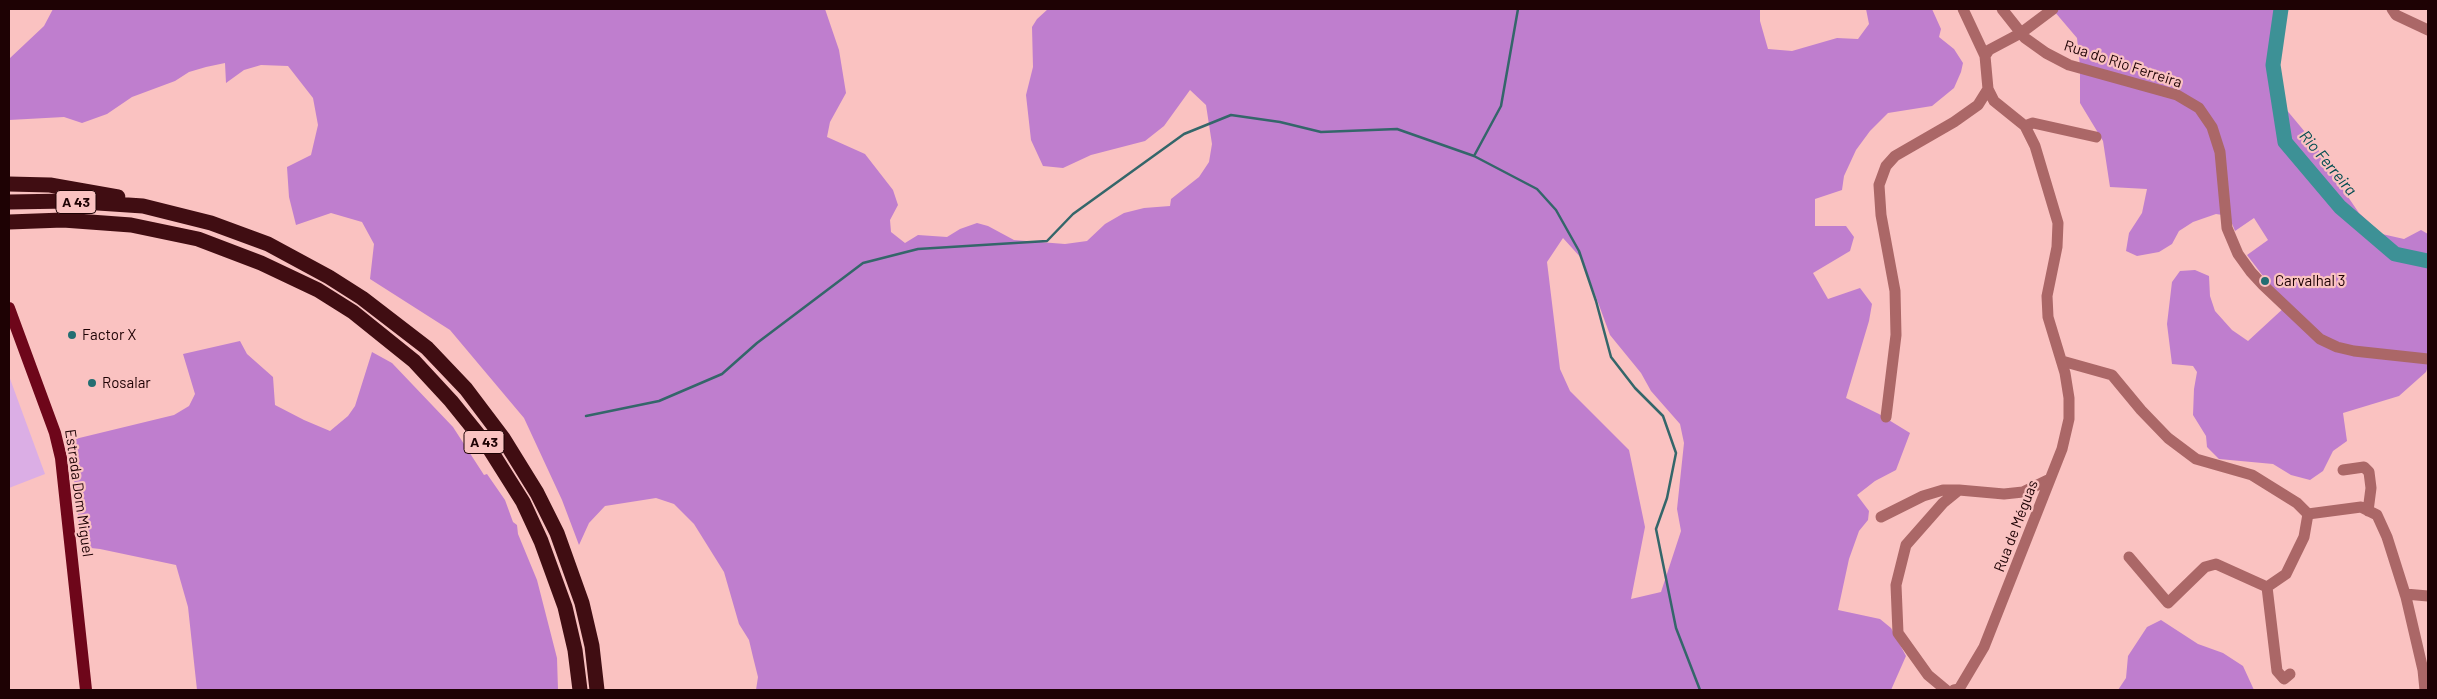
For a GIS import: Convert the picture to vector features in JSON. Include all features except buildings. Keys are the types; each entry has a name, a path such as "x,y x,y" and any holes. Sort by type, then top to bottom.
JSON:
{"highway":[{"path":"9,184 50,185 94,192 125,198 143,206"},
{"name":"A 43","path":"9,202 68,201 143,206 211,223 268,244 330,277 362,298 427,348 466,389 503,438 537,493 557,533 582,603 592,646 597,690"},
{"name":"A 43","path":"9,222 63,220 132,225 198,239 261,262 318,290 353,312 414,361 451,401 489,448 523,502 541,541 566,608 575,650 580,690"}],"main road":[{"name":"Estrada Dom Miguel","path":"9,309 56,433 86,690"}],"street":[{"path":"1963,9 1985,56 1988,89 1994,101 2025,126 2033,123 2096,137"},
{"name":"Rua do Rio Ferreira","path":"2002,9 2020,33 2046,53 2070,66 2177,95 2199,108 2212,127 2220,152 2226,228 2251,272 2320,339 2337,347 2354,351 2428,359"},
{"path":"1985,56 1990,50 2020,33 2053,9"},
{"path":"2392,9 2396,15 2428,30"},
{"path":"1886,417 1896,335 1895,291 1882,215 1879,184 1886,166 1895,156 1954,122 1978,105 1988,89"},
{"name":"Rua de Méguas","path":"1954,690 1959,689 1984,647 2062,449 2070,419 2070,398 2062,361 2048,316 2048,296 2057,247 2058,223 2035,146 2025,126"},
{"path":"2062,361 2112,375 2168,438 2196,460 2252,476 2297,503 2308,514"},
{"path":"2343,470 2364,466 2369,472 2371,488 2368,511"},
{"path":"1881,517 1923,496 1943,490 2004,494 2023,492 2050,480"},
{"path":"1946,690 1928,675 1898,634 1896,585 1906,545 1943,504 1959,490"},
{"path":"2308,514 2361,507 2377,515 2387,538 2405,594 2423,670 2425,690"},
{"path":"2266,587 2286,574 2304,538 2308,514"},
{"path":"2129,557 2168,603 2205,567 2216,564 2266,587"},
{"path":"2266,587 2277,671 2284,679 2290,674"},
{"path":"2405,594 2428,596"}],"shaded area":[{"path":"53,9 825,9 839,50 846,93 830,122 827,137 865,154 893,190 898,205 890,220 891,232 905,243 918,235 947,237 960,229 977,223 988,226 1014,240 1065,244 1087,241 1105,224 1124,213 1144,208 1170,206 1171,199 1199,177 1209,162 1212,144 1206,105 1190,90 1164,126 1145,141 1091,155 1063,168 1043,166 1031,140 1026,95 1033,67 1032,27 1037,19 1048,9 1760,9 1760,21 1768,49 1792,51 1837,38 1858,39 1869,24 1866,9 1932,9 1941,29 1939,37 1954,49 1963,63 1954,88 1932,106 1888,113 1870,131 1856,150 1844,176 1842,190 1815,199 1815,226 1846,226 1854,237 1850,251 1813,273 1828,299 1860,288 1872,304 1869,321 1846,398 1879,414 1910,433 1896,470 1875,481 1857,495 1869,511 1868,520 1859,531 1849,559 1838,610 1880,619 1891,628 1906,656 1891,690 756,690 758,677 749,640 739,624 724,572 694,524 674,504 656,498 605,506 589,523 579,545 562,500 524,418 450,330 370,279 374,244 362,222 331,213 296,225 289,197 287,167 311,155 318,125 313,98 288,66 261,65 244,70 226,83 225,63 206,67 189,72 175,81 132,97 107,114 82,123 64,117 9,120 9,59 44,26","holes":["1563,238 1582,259 1610,335 1641,373 1651,391 1680,424 1684,443 1677,509 1681,531 1661,592 1631,599 1645,527 1629,450 1570,391 1560,369 1547,262"]},
{"path":"2057,9 2286,9 2278,60 2280,102 2315,144 2359,213 2382,234 2404,239 2421,230 2428,234 2428,366 2426,372 2399,396 2343,413 2347,441 2333,451 2323,471 2310,480 2291,475 2273,464 2219,459 2207,447 2206,436 2193,415 2197,372 2193,366 2172,364 2167,324 2172,282 2180,271 2195,270 2209,276 2210,296 2215,311 2232,330 2248,341 2286,306 2247,255 2268,240 2254,218 2235,231 2229,216 2216,214 2193,222 2179,231 2172,244 2159,252 2137,256 2126,251 2129,233 2142,213 2147,189 2110,187 2103,141 2080,103 2080,66 2077,38 2054,11"},
{"path":"240,341 247,354 273,377 275,405 330,431 348,416 355,406 372,352 392,363 453,427 484,475 487,474 505,500 513,522 517,525 518,534 537,580 557,658 558,690 197,690 188,607 176,565 82,547 70,447 71,440 174,415 189,406 195,394 183,354"},
{"path":"9,376 45,474 9,488"},
{"path":"2161,620 2198,644 2223,653 2243,666 2254,690 2118,690 2126,678 2128,656 2147,627"}],"waterway":[{"path":"1518,9 1501,106 1474,156 1537,189 1556,210 1579,251 1596,301 1611,357 1635,388 1663,416 1676,453 1667,498 1656,529 1676,628 1700,690"},
{"name":"Rio Ferreira","path":"2281,9 2273,65 2285,142 2340,207 2395,254 2428,261"},
{"path":"586,416 659,401 722,374 757,343 863,263 918,249 1047,241 1073,214 1184,134 1231,115 1280,122 1321,132 1397,129 1474,156"}],"place":[{"name":"Carvalhal 3","path":"2265,281"},
{"name":"Factor X","path":"72,335"},
{"name":"Rosalar","path":"92,383"}]}
